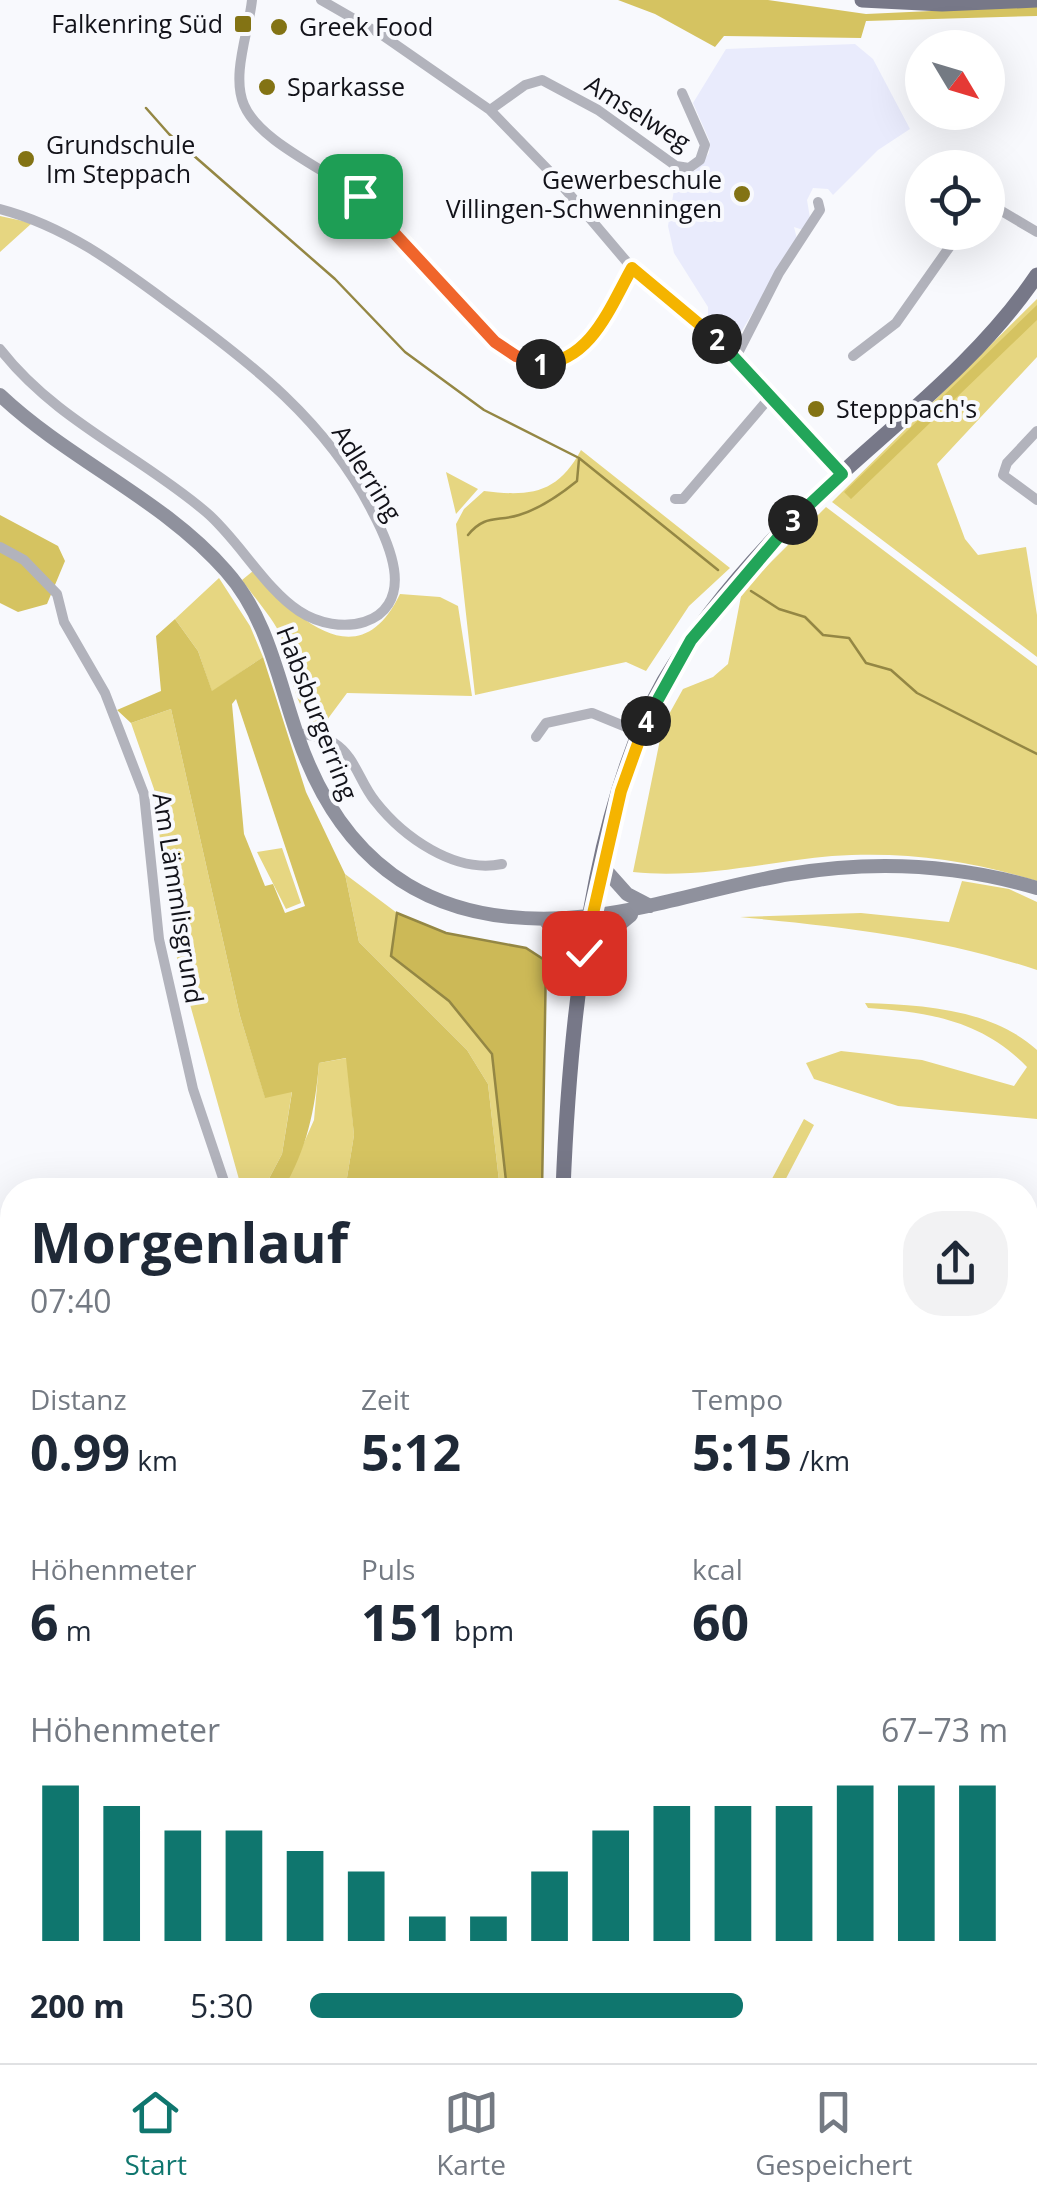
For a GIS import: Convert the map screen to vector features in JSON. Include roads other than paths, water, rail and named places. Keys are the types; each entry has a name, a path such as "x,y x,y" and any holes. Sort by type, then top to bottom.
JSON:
{"main road":[{"path":"862,0 1037,0"},
{"path":"565,1178 580,981 591,916 641,732 663,683 701,627 786,526 976,350 1037,275"}],"street":[{"path":"252,0 241,90 249,115 368,202 479,326 516,356 546,364 575,354 592,334 632,268"},
{"path":"321,0 382,35 490,110 554,176 632,268 736,357 842,474"},
{"name":"Amselweg","path":"490,110 524,84 542,80 598,110 676,166 689,168 700,160 704,146 682,93"},
{"path":"736,357 779,273 820,210 818,202"},
{"name":"Adlerring","path":"0,209 63,230 129,274 247,361 304,413 331,445 372,511 394,571 387,605 372,622 348,627 298,611 206,512 78,425 18,372 0,348"},
{"path":"1005,214 1037,232"},
{"path":"854,356 896,323 947,250"},
{"name":"Habsburgerring","path":"0,395 62,447 180,528 228,573 271,648 296,734 334,818 378,865 421,893 459,908 544,919 650,906"},
{"path":"675,499 683,498 771,396"},
{"path":"1037,431 1007,462 1004,475 1037,500"},
{"name":"Am Lämmlisgrund","path":"0,548 24,560 57,594 64,622 105,693 144,794 159,938 193,1089 223,1178"},
{"path":"536,737 546,723 592,713 641,732"},
{"path":"296,734 333,742 346,753 373,799 402,830 442,855 483,868 502,864"},
{"path":"602,866 627,894 650,906"},
{"path":"584,953 619,921 650,906 775,877 838,867 932,866 1037,888"},
{"path":"544,919 573,952 580,981"}],"waterway":[{"path":"146,108 169,134 335,279 405,352 484,410 579,458 718,570"},
{"path":"468,535 486,521 527,512 557,496 577,481 579,459"},
{"path":"751,591 779,609 805,617 823,635 849,638 866,663 891,670 917,693 1037,754"}],"place":[{"name":"Falkenring Süd","path":"243,24"},
{"name":"Greek Food","path":"279,27"},
{"name":"Sparkasse","path":"267,87"},
{"name":"Grundschule Im Steppach","path":"26,159"},
{"name":"Gewerbeschule Villingen-Schwenningen","path":"742,194"},
{"name":"Stepppach's","path":"816,409"}]}
